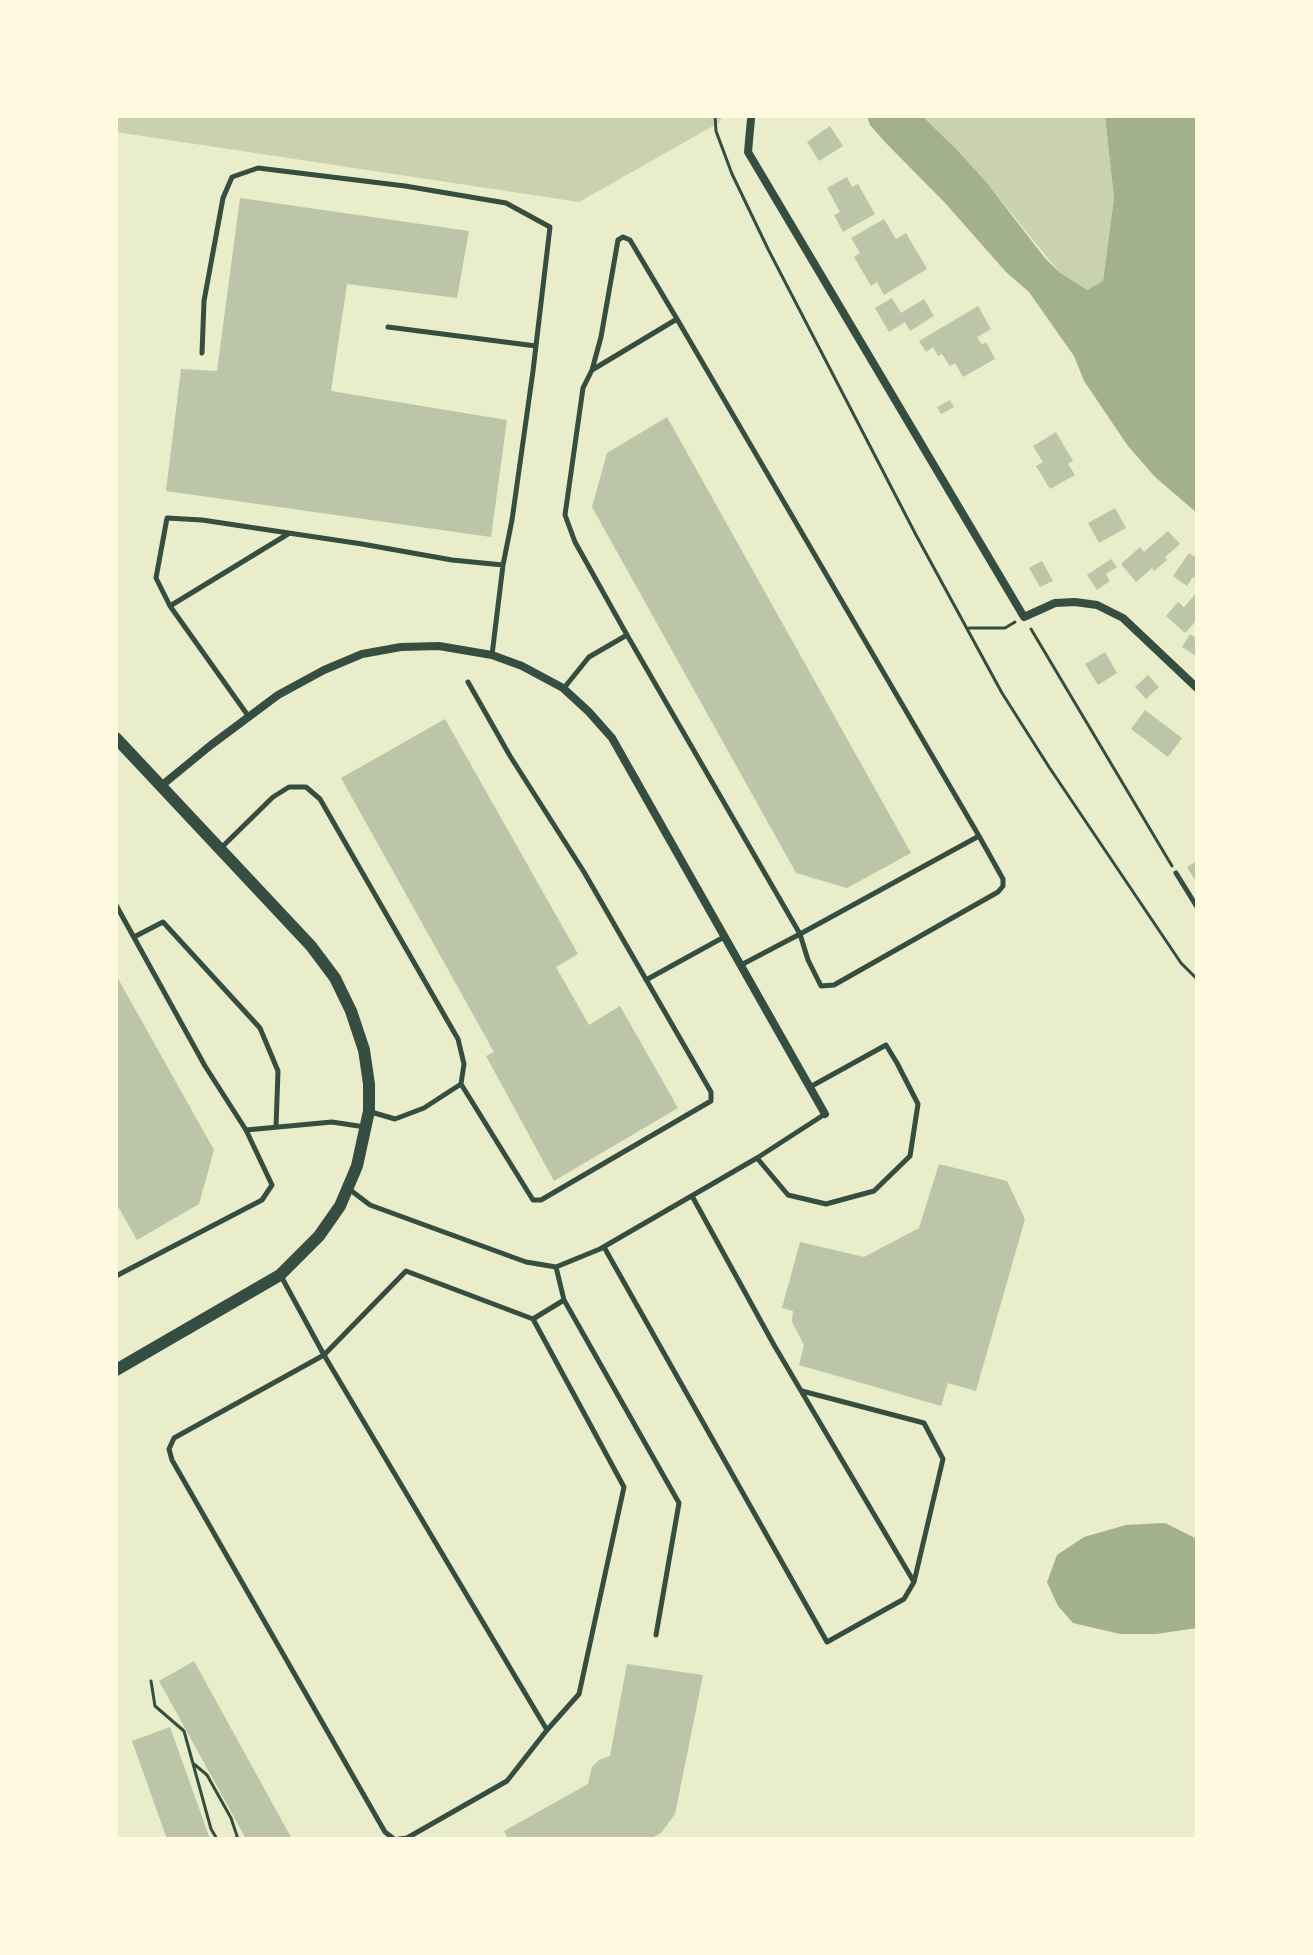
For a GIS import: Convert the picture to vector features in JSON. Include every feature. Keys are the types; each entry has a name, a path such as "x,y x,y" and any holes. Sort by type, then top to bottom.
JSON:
{"street":[{"path":"751,119 748,152 1024,617 1055,603 1097,605 1123,618 1197,688"},
{"path":"161,786 278,695 362,654 401,647 439,646 492,655 522,666 563,688 612,738 825,1114"},
{"path":"116,738 311,946 335,978 351,1011 364,1050 369,1084 369,1111 357,1166 340,1206 319,1236 280,1275 116,1370"}],"lane":[{"path":"202,353 204,301 223,198 232,177 258,168 405,186 506,203 550,227 492,655"},
{"path":"623,237 630,240 677,319 1003,879 1003,886 998,892 834,985 821,986 800,934 627,635 575,542 565,515 583,388 592,370 601,337 618,240 623,237"},
{"path":"592,370 677,319"},
{"path":"388,327 536,346"},
{"path":"249,717 170,606 156,578 167,518 202,520 452,560 503,565"},
{"path":"170,606 289,534"},
{"path":"563,688 589,657 627,635"},
{"path":"220,849 273,797 289,787 306,787 320,799 458,1039 464,1064 461,1084 533,1200 541,1200 711,1101 711,1092 584,872 510,756 468,682"},
{"path":"741,966 979,836"},
{"path":"1176,873 1197,907"},
{"path":"116,905 205,1066 246,1130 272,1185 262,1200 116,1276"},
{"path":"134,937 163,922 260,1028 278,1071 276,1127"},
{"path":"646,980 724,937"},
{"path":"757,1158 788,1195 826,1204 874,1191 910,1156 918,1104 886,1045 810,1087"},
{"path":"369,1111 395,1119 424,1108 461,1084"},
{"path":"348,1189 370,1205 526,1262 556,1267 604,1247 757,1158 825,1114"},
{"path":"246,1130 332,1122 366,1127"},
{"path":"692,1196 774,1345 914,1582"},
{"path":"604,1247 827,1642 904,1599 914,1582 943,1459 924,1423 801,1391"},
{"path":"556,1267 564,1300 679,1503 656,1635"},
{"path":"406,1271 533,1319 624,1487 579,1694 507,1781 407,1838 396,1839 385,1832 172,1460 169,1449 174,1438 324,1355 406,1271"},
{"path":"280,1275 324,1355 547,1730"},
{"path":"533,1319 564,1300"}],"path":[{"path":"715,116 716,131 732,174 768,249 916,535 1002,693 1181,963 1197,979"},
{"path":"967,628 1005,628 1024,617 1176,873"},
{"path":"151,1681 155,1706 184,1731 211,1829 217,1839"},
{"path":"192,1761 207,1775 231,1818 238,1839"}],"shaded area":[{"path":"116,116 722,116 720,122 579,202 116,132"},
{"path":"867,116 922,116 987,183 1044,257 1059,272 1087,290 1103,281 1114,198 1105,116 1197,116 1197,513 1155,477 1128,446 1084,381 1074,356 1029,292 1006,272 946,204 885,142 870,125"},
{"path":"917,116 1105,116 1114,198 1103,281 1087,290 1059,272 987,183"},
{"path":"1165,1523 1197,1539 1197,1628 1156,1634 1120,1634 1073,1623 1058,1606 1047,1582 1057,1555 1084,1537 1126,1525"}],"building":[{"path":"830,126 843,146 819,161 807,142"},
{"path":"847,177 852,187 858,184 875,214 843,232 834,215 840,212 827,188"},
{"path":"240,198 469,231 457,298 347,284 331,391 507,420 491,537 166,491 181,369 217,371"},
{"path":"884,219 896,239 906,233 927,269 884,295 877,282 871,286 854,257 860,253 851,238"},
{"path":"892,298 901,313 924,299 934,316 910,331 905,322 889,332 875,308"},
{"path":"978,306 991,329 977,337 982,345 986,342 995,359 963,377 955,363 950,366 933,347 926,352 919,341"},
{"path":"950,400 954,407 941,414 937,407"},
{"path":"667,417 911,853 847,888 796,873 592,507 607,453"},
{"path":"1056,432 1073,461 1068,464 1075,475 1050,489 1036,466 1043,462 1033,446"},
{"path":"1115,508 1126,528 1099,543 1088,523"},
{"path":"1168,531 1180,544 1165,557 1167,560 1136,582 1121,564 1140,547 1144,552"},
{"path":"1189,553 1197,558 1197,579 1193,577 1187,586 1173,576"},
{"path":"1111,559 1117,567 1106,574 1110,581 1097,590 1087,575"},
{"path":"1042,561 1053,581 1040,587 1029,568"},
{"path":"1197,592 1197,620 1185,633 1166,616 1178,602 1184,607"},
{"path":"1190,634 1197,639 1196,656 1182,647"},
{"path":"1105,652 1117,673 1098,685 1085,664"},
{"path":"1148,675 1159,687 1146,699 1135,687"},
{"path":"1145,710 1182,738 1168,757 1131,729"},
{"path":"445,719 578,954 556,967 589,1025 620,1006 678,1108 554,1181 486,1056 494,1052 341,778"},
{"path":"1197,861 1197,883 1187,867"},
{"path":"116,975 214,1150 199,1204 137,1240 116,1203"},
{"path":"939,1164 1007,1181 1025,1219 976,1391 948,1383 941,1406 799,1365 804,1345 792,1322 793,1311 782,1308 800,1242 864,1257 919,1228"},
{"path":"194,1661 292,1839 246,1839 159,1681"},
{"path":"627,1664 703,1675 675,1814 661,1833 650,1839 508,1839 504,1831 588,1784 592,1767 610,1756"},
{"path":"170,1727 210,1839 167,1839 132,1741"}]}
